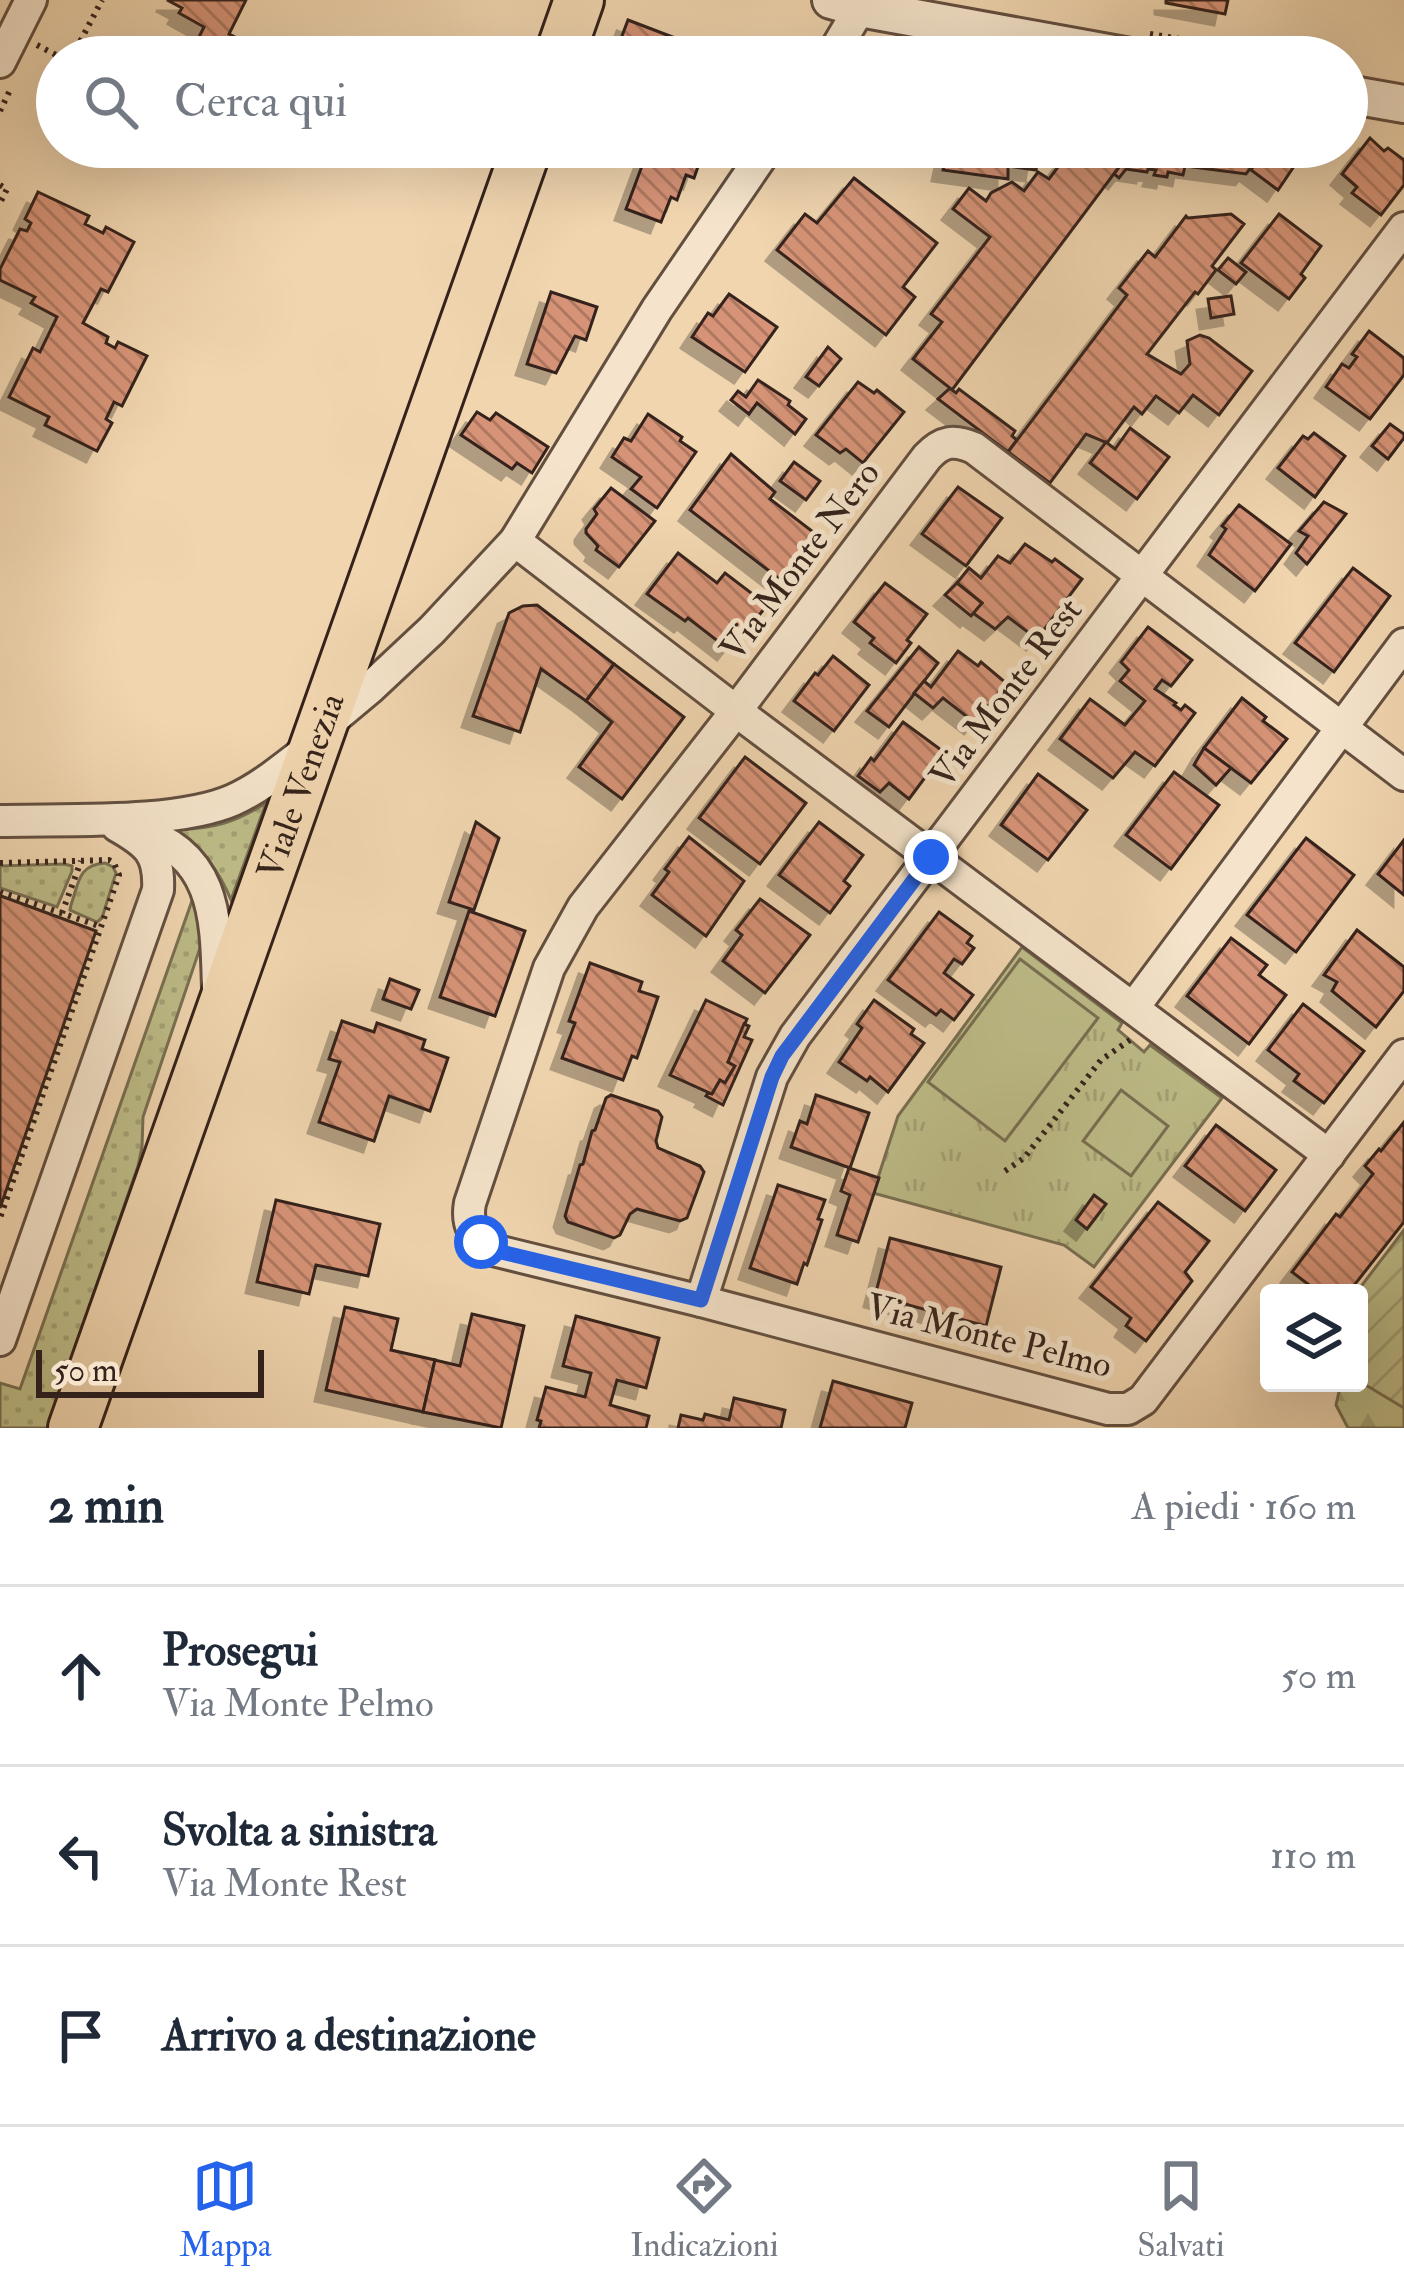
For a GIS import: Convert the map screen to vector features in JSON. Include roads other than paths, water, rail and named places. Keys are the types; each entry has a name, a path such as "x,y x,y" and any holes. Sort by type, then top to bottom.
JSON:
{"main road":[{"path":"566,36 579,0"},
{"name":"Viale Venezia","path":"73,1428 520,168"}],"street":[{"path":"0,62 32,0"},
{"path":"837,36 845,4 1017,36"},
{"path":"1368,98 1404,104"},
{"path":"0,821 191,812 231,801 264,783 432,631 515,541 657,308 753,168"},
{"name":"Via Monte Rest","path":"701,1300 782,1056 1404,228"},
{"name":"Via Monte Nero","path":"472,1231 470,1203 550,968 565,937 936,447 960,442 974,448 1404,775"},
{"path":"515,541 1329,1156"},
{"path":"1140,1012 1404,644"},
{"path":"82,819 145,833 174,848 202,877 217,938 219,1018"},
{"path":"0,1340 158,890 157,866 148,845 117,826"},
{"name":"Via Monte Pelmo","path":"472,1231 493,1250 701,1300 1108,1409 1128,1409 1143,1400 1404,1055"}]}
